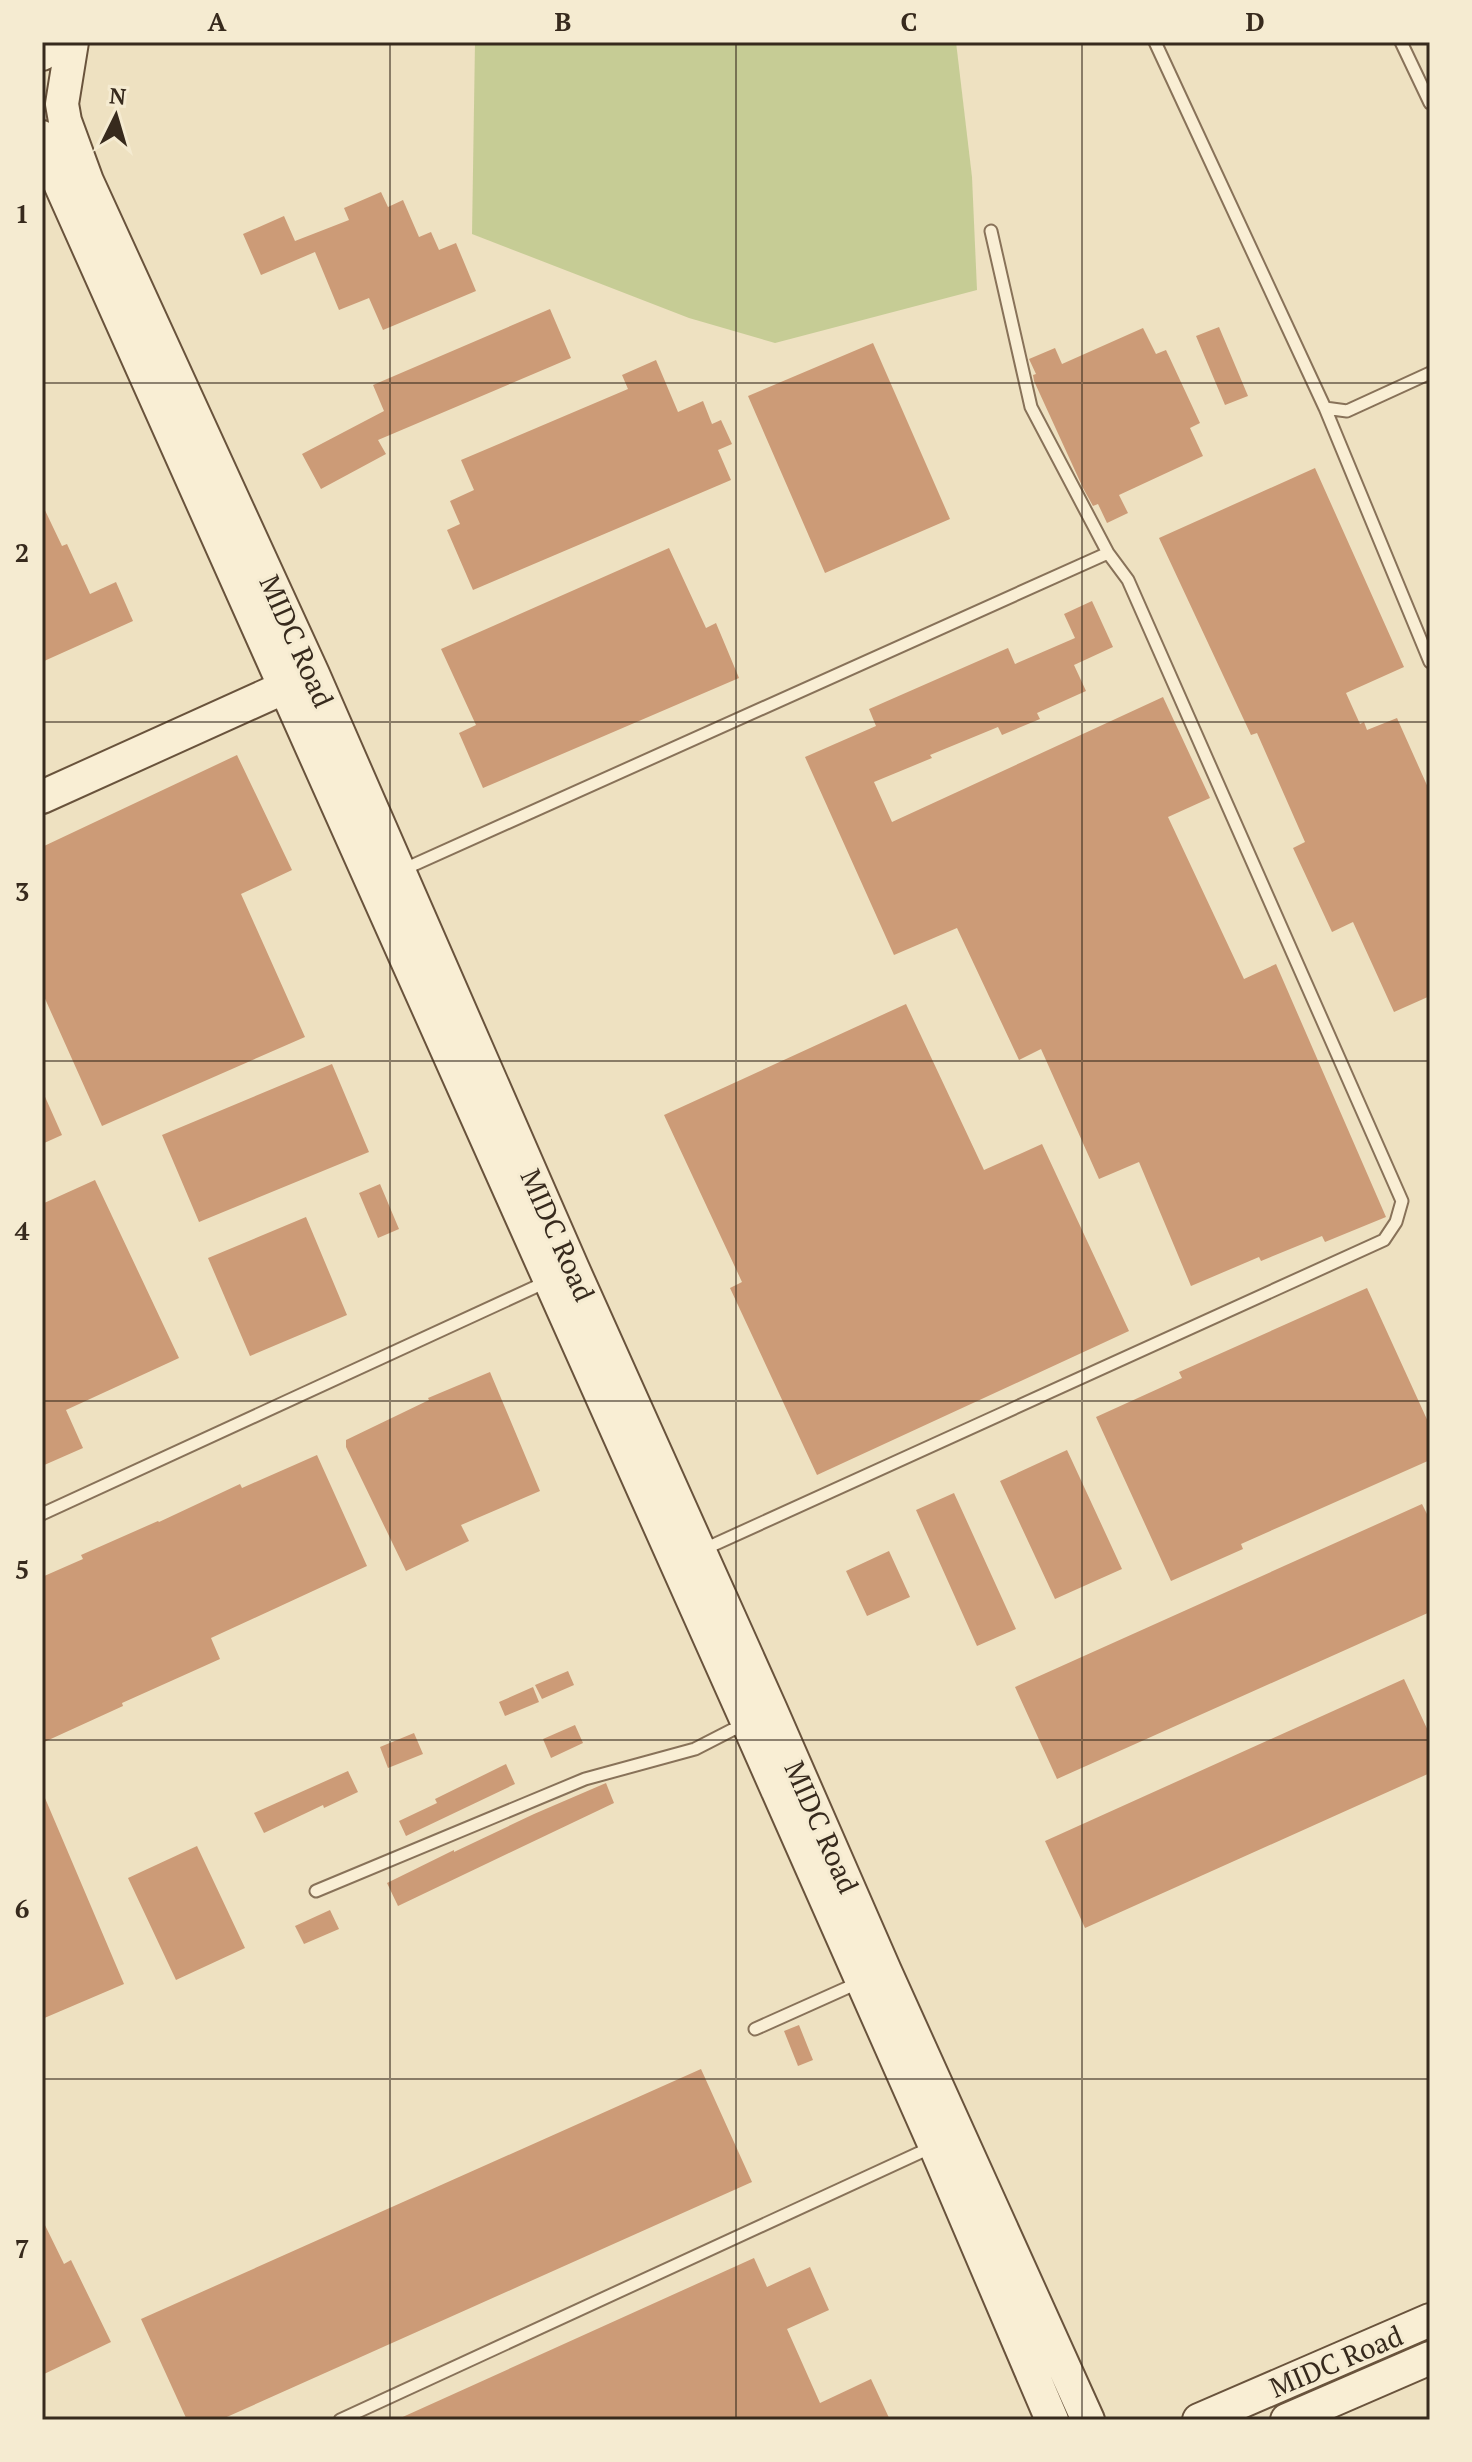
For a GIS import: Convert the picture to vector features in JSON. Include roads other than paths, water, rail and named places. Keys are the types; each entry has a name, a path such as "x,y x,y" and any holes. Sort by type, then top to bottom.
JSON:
{"street":[{"name":"MIDC Road","path":"53,46 63,93 63,114 87,181 300,680 561,1274 699,1551 1088,2420"},
{"name":"MIDC Road","path":"42,137 48,157 300,680 399,871 561,1274 749,1726 935,2146 1052,2420"},
{"path":"42,797 300,680"},
{"name":"MIDC Road","path":"1199,2420 1430,2320"},
{"name":"MIDC Road","path":"1287,2420 1430,2358"}],"lane":[{"path":"1155,42 1325,408 1430,662"},
{"path":"1401,42 1430,103"},
{"path":"699,1551 1384,1240 1396,1222 1402,1201 1128,580 1108,553 1031,407 991,231"},
{"path":"1325,408 1347,411 1430,373"},
{"path":"399,871 1108,553"},
{"path":"42,1514 561,1274"},
{"path":"316,1891 585,1779 695,1749 732,1730 749,1726"},
{"path":"755,2029 861,1981"},
{"path":"340,2420 935,2146"}]}
